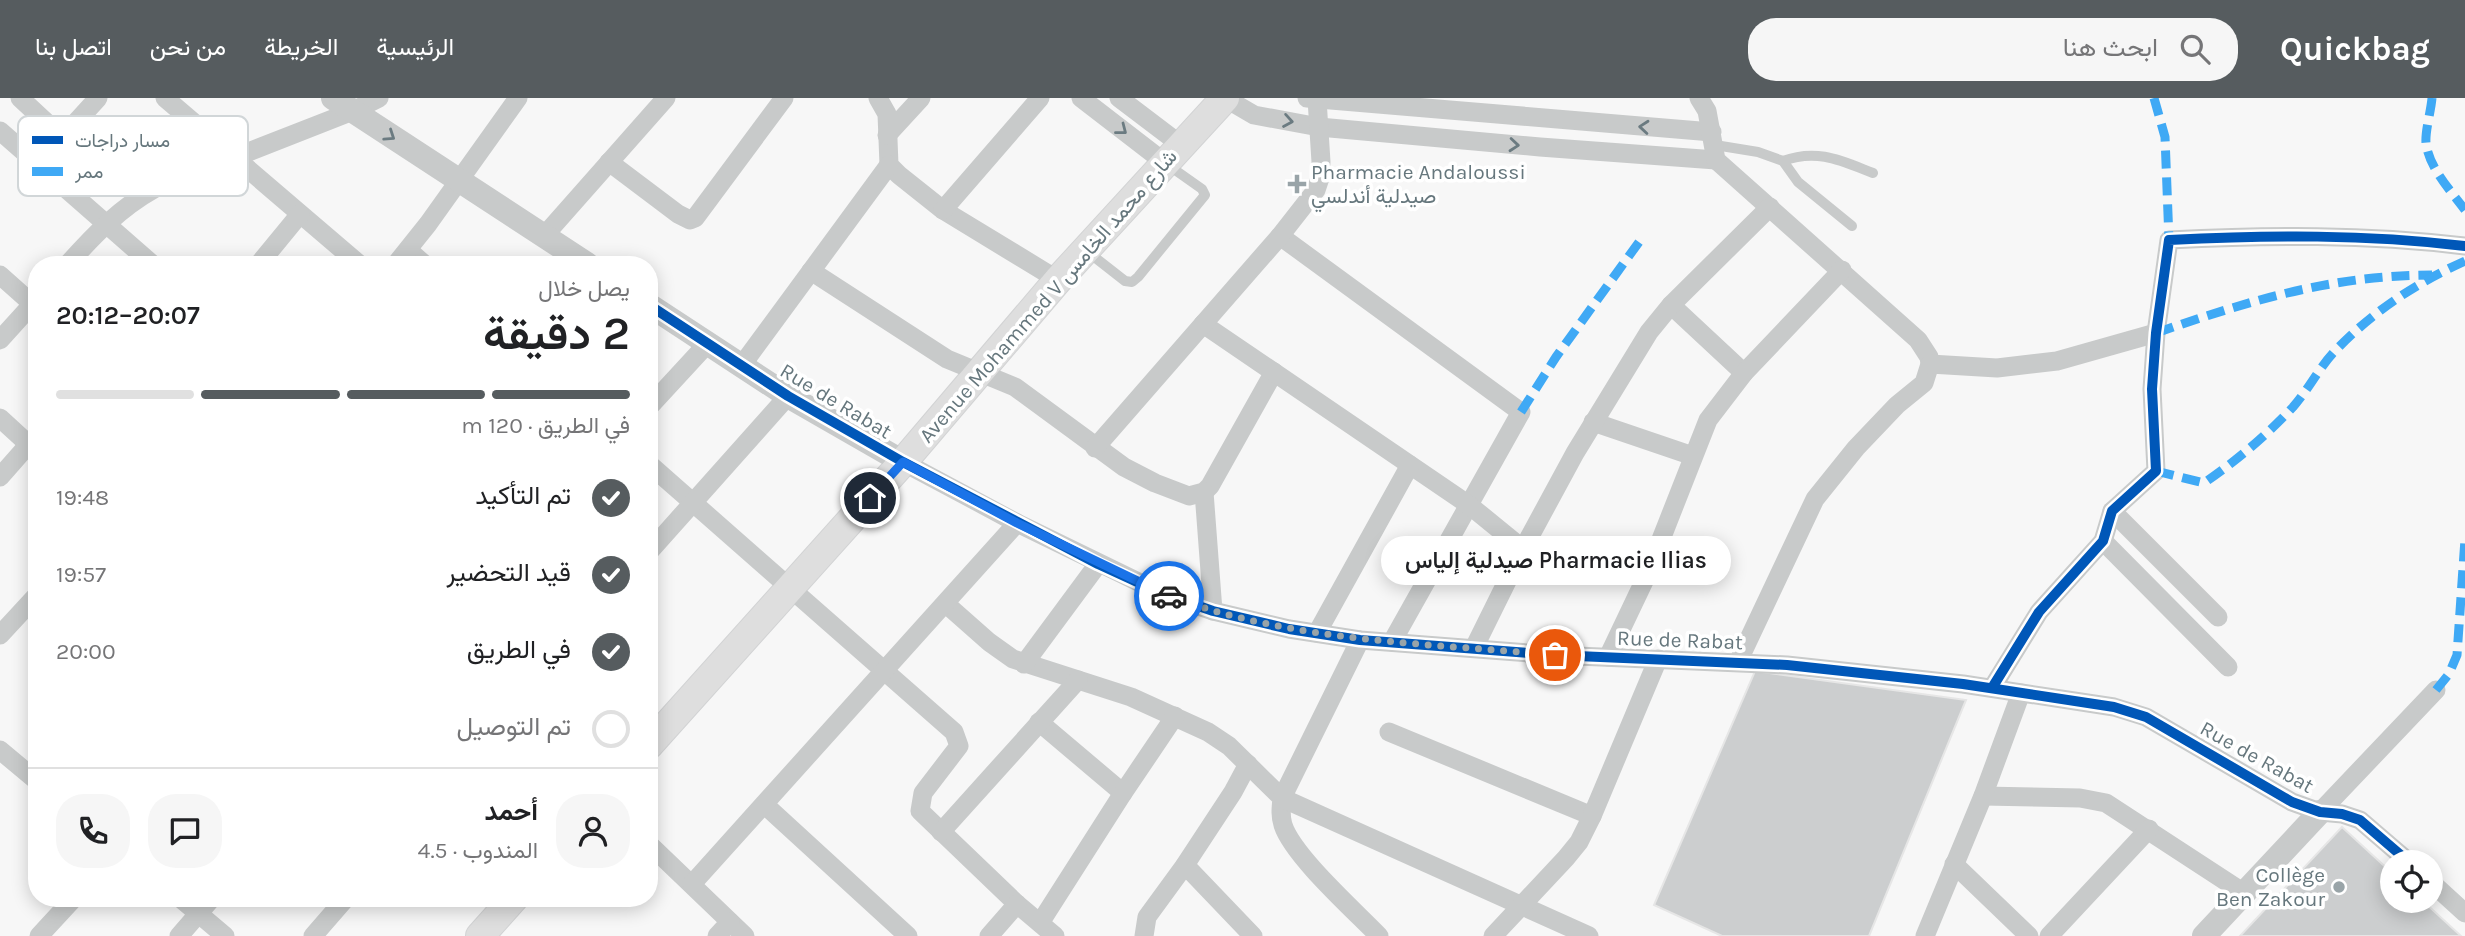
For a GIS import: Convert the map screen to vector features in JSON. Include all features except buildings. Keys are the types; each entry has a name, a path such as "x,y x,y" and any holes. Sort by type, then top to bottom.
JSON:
{"main road":[{"name":"Avenue Mohammed V شارع محمد الخامس","path":"658,735 903,462 1058,280 1225,98"},
{"path":"480,936 506,907"}],"street":[{"path":"20,98 39,116"},
{"path":"81,116 98,98"},
{"path":"165,98 186,116"},
{"path":"248,151 343,105 379,98"},
{"path":"544,236 666,98"},
{"path":"609,162 678,214 690,220 695,219 784,98"},
{"path":"742,365 889,165 886,109 878,98"},
{"path":"887,135 921,98"},
{"path":"943,210 1040,98"},
{"path":"1081,98 1173,154"},
{"path":"1119,98 1173,154"},
{"path":"1225,98 1254,115 1319,127 1540,147 1715,146"},
{"path":"1699,98 1704,104 1715,146 1770,207 1918,340 1929,357 1930,364 1924,383 1897,405 1856,448 1815,499 1738,662"},
{"path":"1095,448 1308,201 1320,178 1319,127 1312,99 1715,146"},
{"path":"403,256 458,182 512,100"},
{"path":"343,105 575,256"},
{"path":"0,131 18,147"},
{"path":"889,165 943,210 1058,280"},
{"path":"248,170 350,256"},
{"path":"75,196 143,256"},
{"path":"75,256 106,223 141,196"},
{"path":"1474,648 1523,549 1593,422 1649,332 1671,305 1770,207"},
{"path":"266,256 300,214"},
{"path":"1992,688 2039,612 2104,541 2112,511 2156,471 2152,389 2156,332 2169,240 2278,235 2397,238 2465,246"},
{"path":"1280,236 1521,412 1392,642"},
{"path":"1608,657 1647,575 1708,420 1744,373 1842,270"},
{"path":"811,271 947,359 1015,387 1124,467 1189,496 1204,492 1210,486 1275,372"},
{"path":"0,275 28,298"},
{"path":"1671,305 1744,373"},
{"path":"0,340 28,311"},
{"name":"Rue de Rabat","path":"658,311 788,396 903,462 1098,564 1161,593 1213,611 1360,640 1608,657 1787,665 1992,688 2114,706 2146,717 2274,793 2320,812 2360,820 2395,850"},
{"path":"1203,324 1469,505 1523,549"},
{"path":"1930,364 1997,368 2057,361 2156,332"},
{"path":"658,397 708,342"},
{"path":"658,542 788,396"},
{"path":"0,418 28,443"},
{"path":"1593,422 1693,456"},
{"path":"0,477 28,452"},
{"path":"1317,633 1410,465"},
{"path":"658,472 954,732 958,738 957,752 923,793 920,811 1017,904 1048,929 1123,793 1175,716"},
{"path":"1204,492 1213,611"},
{"path":"2112,511 2218,617"},
{"path":"692,884 1017,523"},
{"path":"2104,541 2228,667"},
{"path":"1024,664 1098,564"},
{"path":"946,604 995,647 1024,664 1131,697 1175,716 1229,746 1282,798 1589,936"},
{"path":"0,635 28,605"},
{"path":"1360,640 1282,798 1281,813 1284,827 1297,851 1379,936"},
{"path":"1493,936 1579,842 1658,659"},
{"path":"940,831 1078,680"},
{"path":"2204,936 2435,690"},
{"path":"1925,936 1983,796 2021,693"},
{"path":"1039,722 1123,793"},
{"path":"1389,733 1592,816"},
{"path":"0,751 28,774"},
{"path":"1144,936 1147,917 1185,865 1248,764"},
{"path":"1983,796 2094,799 2117,808 2244,893"},
{"path":"765,805 908,936"},
{"path":"2049,936 2149,829"},
{"path":"658,852 692,884 724,929 745,936"},
{"path":"1954,864 2029,936"},
{"path":"1185,865 1254,936"},
{"path":"2443,893 2465,913"},
{"path":"989,936 1017,904"},
{"path":"40,936 66,907"},
{"path":"190,907 225,936"},
{"path":"179,936 204,907"},
{"path":"313,936 338,907"}],"lane":[{"path":"1715,146 1758,152 1783,162 1798,182 1852,226"},
{"path":"1085,250 1125,281 1132,282 1138,277 1205,195 1173,154"},
{"path":"1783,162 1799,155 1832,157 1873,173"}],"marked path":[{"path":"2154,98 2165,137 2169,240"},
{"path":"2432,98 2426,138 2428,152 2441,179 2465,210"},
{"path":"1521,412 1556,357 1639,242"},
{"path":"2156,471 2204,483 2250,448 2283,418 2329,358 2379,311 2429,279 2465,261"},
{"path":"2156,333 2224,310 2291,292 2360,280 2432,275"},
{"path":"2436,690 2449,674 2457,655 2465,539"}],"cycle path":[{"path":"1992,688 2039,612 2103,541 2112,511 2156,471 2152,389 2156,333 2169,240 2317,237 2390,239 2465,246"},
{"path":"658,311 788,396 903,462 1098,564 1161,593 1213,611 1289,629 1360,640 1554,655 1787,665 1963,684 2114,707 2146,717 2292,802 2320,812 2342,814 2360,820 2395,850"}],"way so far":[{"path":"1169,596 1245,619 1360,640 1555,655"}],"place":[{"name":"Pharmacie Andaloussi صيدلية أندلسي","path":"1297,184"},
{"name":"Pharmacie Ilias صيدلية إلياس","path":"1555,655"},
{"name":"Collège Ben Zakour","path":"2339,887"}],"route":[{"path":"870,498 903,462 1098,564 1169,596"}]}
